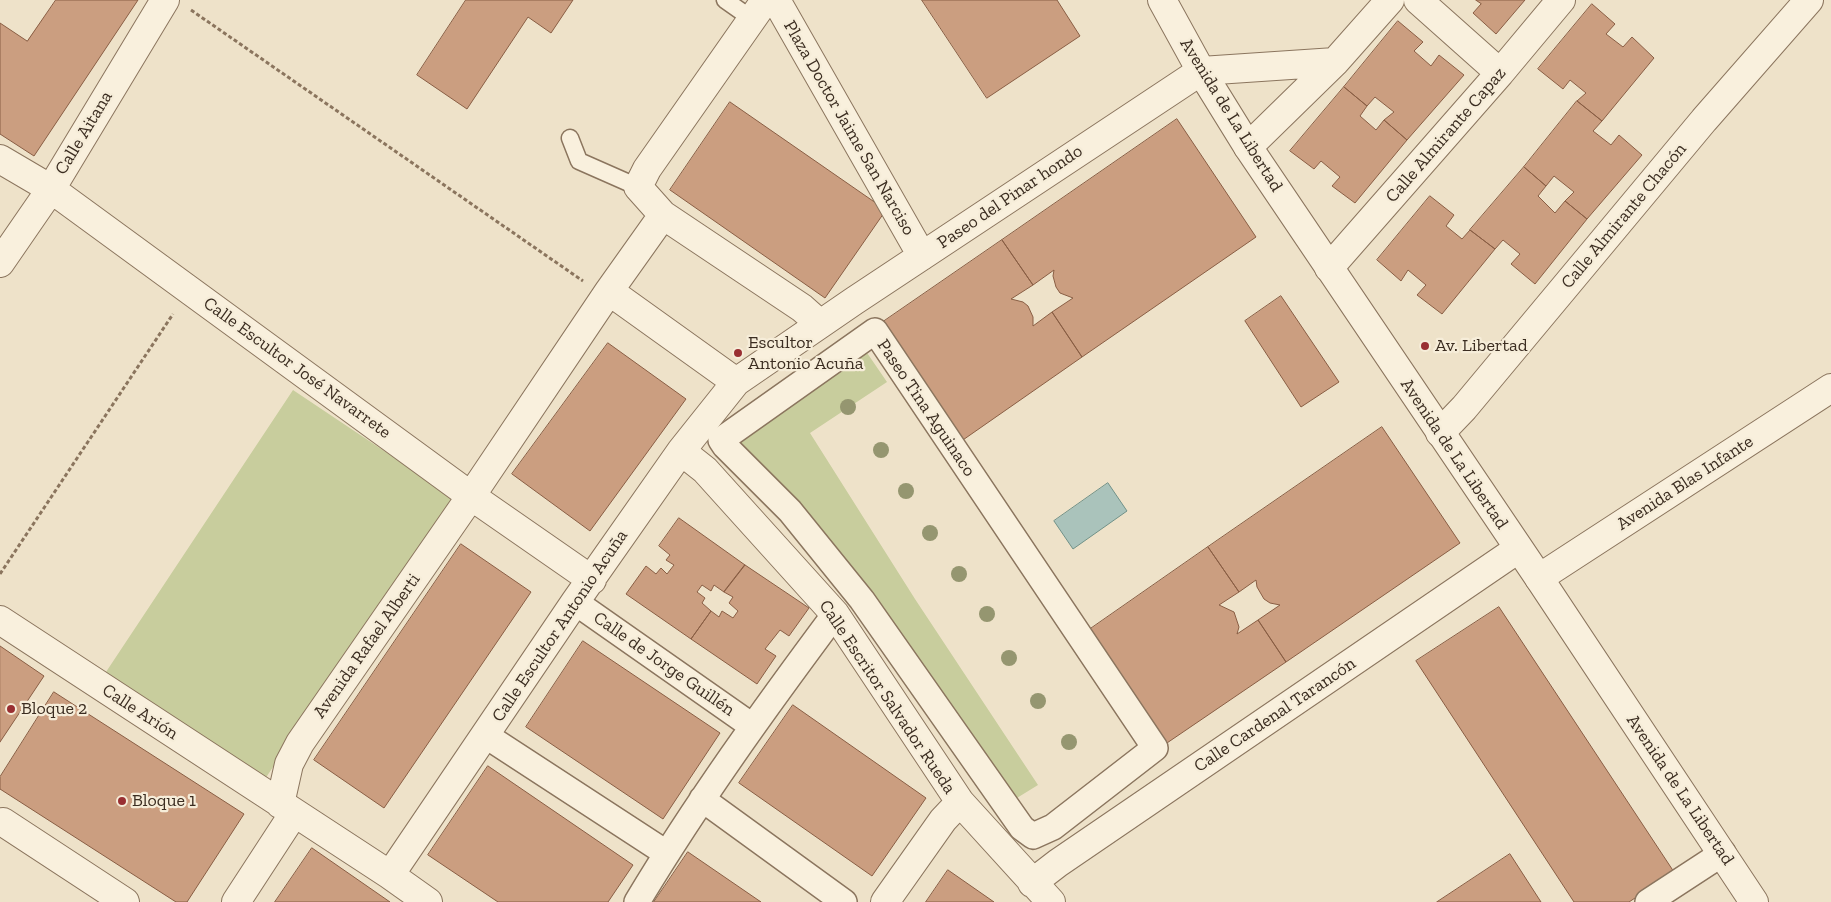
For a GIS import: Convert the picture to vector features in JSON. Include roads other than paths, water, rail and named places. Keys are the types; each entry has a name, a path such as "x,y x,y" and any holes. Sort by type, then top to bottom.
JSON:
{"street":[{"name":"Plaza Doctor Jaime San Narciso","path":"776,0 922,256"},
{"name":"Avenida de La Libertad","path":"1162,0 1201,71 1248,147 1539,578 1754,902"},
{"path":"1248,147 1335,62 1390,0"},
{"path":"1418,0 1500,73"},
{"name":"Calle Almirante Capaz","path":"1329,268 1500,73 1561,0"},
{"name":"Calle Almirante Chacón","path":"1440,434 1464,408 1704,120 1809,0"},
{"name":"Calle Aitana","path":"0,263 175,3"},
{"path":"760,10 647,169 638,188 663,215 802,308 820,324"},
{"path":"1201,71 1335,62"},
{"name":"Paseo del Pinar hondo","path":"736,382 820,324 1201,71"},
{"name":"Calle Escultor José Navarrete","path":"0,159 51,189 471,496 592,580"},
{"path":"663,215 609,291 736,382"},
{"name":"Avenida Rafael Alberti","path":"236,902 287,809 289,764 300,743 471,496 609,291"},
{"name":"Paseo Tina Aguinaco","path":"875,331 1155,748 1053,827 1033,836 1022,828 862,600 790,512 721,440 875,331"},
{"name":"Calle Escultor Antonio Acuña","path":"390,876 575,602 681,450 736,382"},
{"name":"Avenida Blas Infante","path":"1539,578 1831,388"},
{"name":"Calle Escritor Salvador Rueda","path":"681,450 705,470 835,614 960,802 1042,893"},
{"name":"Calle Cardenal Tarancón","path":"1042,893 1058,863 1518,549"},
{"name":"Calle de Jorge Guillén","path":"575,602 752,726"},
{"path":"637,902 666,853 752,726 835,614"},
{"name":"Calle Arión","path":"0,620 428,902"},
{"path":"485,735 666,853"},
{"path":"702,799 844,902"},
{"path":"884,902 943,820 960,802"},
{"path":"2,822 125,902"},
{"path":"1648,902 1723,853"}],"lane":[{"path":"725,0 760,10"},
{"path":"570,138 579,161 638,188"}],"water":[{"path":"1108,483 1127,511 1073,549 1054,521"}],"place":[{"name":"Av. Libertad","path":"1425,346"},
{"name":"Escultor Antonio Acuña","path":"738,353"},
{"name":"Bloque 2","path":"11,709"},
{"name":"Bloque 1","path":"122,801"}]}
